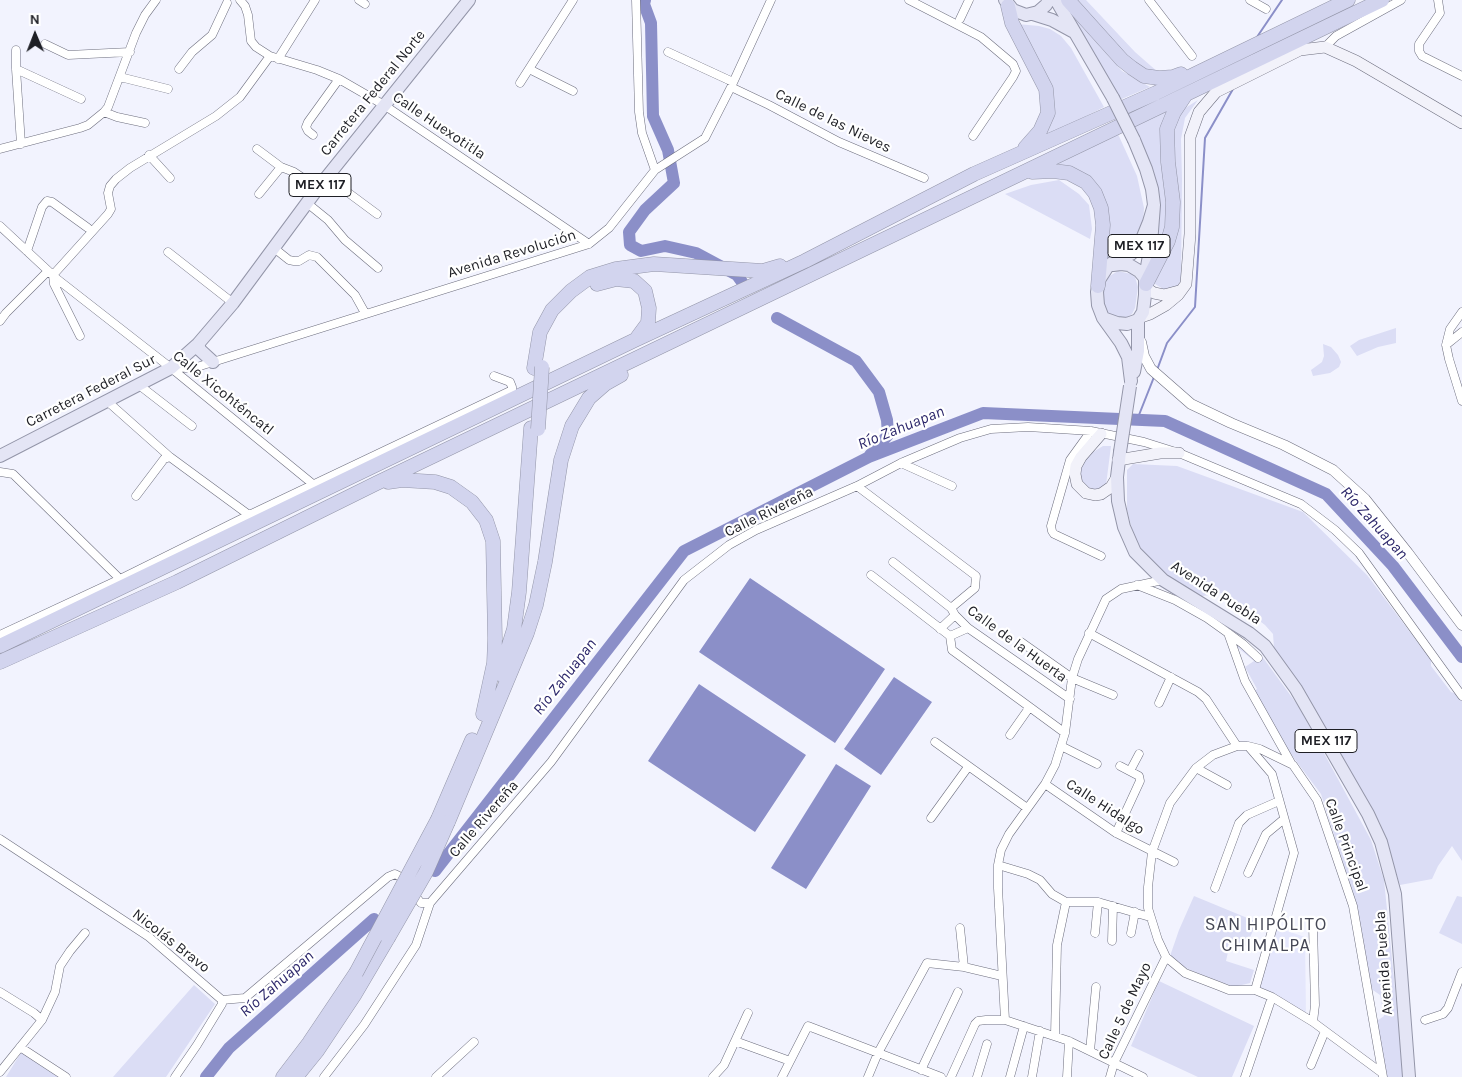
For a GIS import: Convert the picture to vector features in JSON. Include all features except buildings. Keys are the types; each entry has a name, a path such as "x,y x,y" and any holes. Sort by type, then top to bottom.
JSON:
{"highway":[{"path":"1068,0 1122,60 1144,76 1173,78 1198,67 1218,62"},
{"path":"0,646 635,340 804,261 974,174 1156,93 1348,0"},
{"path":"0,662 177,582 636,358 1382,0"},
{"path":"1006,3 1012,23 1046,90 1048,113 1040,131 1028,146 1014,156"},
{"path":"1145,283 1168,241 1172,227 1173,202 1168,162 1167,129 1174,112 1186,93"},
{"path":"1019,175 1037,171 1061,171 1075,175 1091,187 1098,200 1103,225 1098,286"},
{"path":"515,659 523,626 526,600 540,332 552,310 571,291 590,277 616,269 654,264 717,269 763,270 804,261"},
{"path":"538,367 550,331 559,314 581,293 594,286 616,279 634,281 645,291 650,308 648,323 635,340"},
{"path":"283,1077 309,1043 356,973 443,821 527,633 536,605 562,460 572,426 589,398 605,384 630,369 636,358"},
{"path":"296,1077 359,988 426,872 483,714 504,664 514,629 519,592 534,428"},
{"path":"377,484 402,480 435,482 451,487 472,502 486,520 493,542 495,639 494,663 483,714"}],"main road":[{"name":"Carretera Federal Norte","path":"172,367 198,344 233,303 327,176 469,0"},
{"path":"1032,14 1042,9 1048,0"},
{"name":"MEX 117","path":"1056,0 1113,98 1134,140 1152,189 1154,205 1151,244 1136,360 1131,384"},
{"name":"MEX 117","path":"1006,3 1019,13 1032,14 1052,20 1076,34"},
{"name":"MEX 117","path":"1104,270 1112,265 1125,264 1136,268 1152,292 1164,295 1174,294 1183,289 1187,280 1189,259 1190,137 1199,112 1216,92 1300,50 1325,48 1356,61 1462,123"},
{"name":"MEX 117","path":"1131,384 1130,364 1125,350 1102,318 1098,305 1098,286 1104,270 1112,263 1132,254 1140,244 1150,222 1154,205"},
{"path":"1102,318 1122,324 1140,318 1158,310 1183,289"},
{"path":"198,344 200,350 213,362"},
{"name":"Carretera Federal Sur","path":"0,456 172,367"},
{"name":"Avenida Puebla","path":"1131,384 1117,477 1118,501 1124,527 1135,552 1163,580 1249,633 1265,646 1296,690 1368,814 1381,842 1395,894 1409,1077"},
{"path":"1096,432 1076,466 1077,484 1086,493 1101,494 1111,487 1117,477"},
{"path":"1119,456 1179,453"}],"street":[{"path":"0,149 88,125 104,112 108,107 136,33 145,15 156,0"},
{"name":"Calle Huexotitla","path":"225,1 240,0 245,6 253,44 274,57 339,79 384,105 589,244"},
{"path":"0,320 108,214 111,208 108,192 116,179 149,155 216,116 240,97 274,57 315,0"},
{"path":"520,82 573,0"},
{"name":"Avenida Revolución","path":"172,367 197,367 589,244 609,228 658,168 705,138 771,0"},
{"path":"909,0 980,37 1013,64 1016,72 1014,77 973,136"},
{"path":"960,19 970,0"},
{"path":"1149,0 1192,56"},
{"path":"1250,0 1266,9"},
{"path":"1325,48 1336,36 1401,0"},
{"path":"1438,0 1440,13 1420,44 1419,51 1422,56 1462,76"},
{"path":"179,69 192,52 212,35 225,1"},
{"path":"636,2 639,112 642,133 658,168"},
{"path":"45,44 68,55 130,52"},
{"path":"16,50 21,144"},
{"name":"Calle de las Nieves","path":"668,52 839,142 924,178"},
{"path":"16,69 81,99"},
{"path":"529,69 573,91"},
{"path":"120,77 168,89"},
{"path":"313,135 306,127 308,122 339,79"},
{"path":"104,112 145,123"},
{"path":"257,149 280,167 294,172 318,188"},
{"path":"149,155 170,178"},
{"path":"259,194 280,167"},
{"path":"327,176 377,214"},
{"path":"27,251 42,207 47,201 52,202 88,228"},
{"path":"307,203 328,220 345,240 378,268"},
{"name":"Calle Xicohténcatl","path":"0,226 50,273 172,367 314,485"},
{"path":"274,248 289,260 299,261 309,255 316,257 355,295 365,313"},
{"path":"168,252 233,303"},
{"path":"50,273 80,336"},
{"path":"1462,312 1450,329 1446,345 1448,359 1462,402"},
{"path":"1446,345 1462,332"},
{"path":"1139,335 1144,356 1151,369 1191,404 1284,445 1333,470 1365,499 1462,625"},
{"path":"0,635 512,390 510,382 494,376"},
{"path":"139,385 192,426"},
{"path":"107,401 170,457 249,515"},
{"name":"Calle Rivereña","path":"430,902 551,762 684,580 728,545 749,534 960,438 991,430 1028,426 1096,432 1144,442 1179,453 1301,504 1335,530 1358,553 1462,696"},
{"path":"1096,432 1070,460 1051,526 1054,534 1101,556"},
{"path":"136,496 164,459 170,457"},
{"path":"901,464 952,486"},
{"path":"0,472 13,474 120,579"},
{"path":"857,486 976,576 975,588 940,629"},
{"name":"Calle de la Huerta","path":"893,562 953,612 968,628 1070,699"},
{"path":"871,574 950,636 952,650 1065,733"},
{"path":"1005,1020 998,865 1001,850 1009,834 1045,784 1055,765 1065,733 1072,678 1106,599 1120,589 1163,580"},
{"path":"1138,585 1183,604 1207,618 1243,644 1258,658"},
{"path":"950,636 968,628"},
{"path":"1090,633 1172,677 1206,699 1237,746"},
{"path":"1228,633 1245,681 1283,751 1293,765"},
{"path":"1021,642 1072,678 1113,695"},
{"path":"1159,703 1172,677"},
{"path":"1010,735 1029,708"},
{"path":"935,742 1027,808"},
{"path":"1061,746 1096,764"},
{"name":"Calle Principal","path":"1255,990 1229,990 1185,973 1166,957 1148,908 1152,852 1170,803 1196,768 1212,755 1237,746 1260,749 1293,765 1317,800 1353,906 1383,1075"},
{"path":"1248,746 1272,774 1294,853 1255,990 1272,997 1313,1022 1383,1075"},
{"path":"1130,771 1139,754"},
{"path":"1116,833 1140,781 1139,776 1120,766"},
{"path":"931,818 968,767"},
{"path":"1196,768 1227,786"},
{"name":"Calle Hidalgo","path":"1045,784 1116,833 1174,862"},
{"path":"1216,888 1239,823 1247,815 1279,801"},
{"path":"1248,873 1266,834 1284,819"},
{"name":"Nicolás Bravo","path":"0,839 149,937 222,1000"},
{"path":"998,865 1028,874 1040,880 1052,894 1066,902 1098,902 1150,917"},
{"path":"175,1077 197,1045 222,1004 222,1000 245,998 388,877 395,874 399,876 420,903 430,902 416,945 364,1025 324,1077"},
{"path":"1055,1036 1057,945 1066,902"},
{"path":"1095,933 1098,902"},
{"path":"1112,941 1113,906"},
{"path":"1131,932 1135,912"},
{"path":"1313,925 1315,1005 1313,1022"},
{"path":"960,928 964,967"},
{"path":"0,1072 42,1020 55,992 60,966 85,933"},
{"name":"Calle 5 de Mayo","path":"1110,1077 1114,1063 1166,957"},
{"path":"868,1077 878,1053 927,963 964,967 1002,976"},
{"path":"1425,1020 1443,1014 1448,1008 1462,972"},
{"path":"1090,1051 1096,986"},
{"path":"0,992 42,1020"},
{"path":"921,1070 958,992"},
{"path":"1245,1077 1272,997"},
{"path":"713,1077 724,1065 748,1014"},
{"path":"951,1077 974,1024 978,1021 1005,1020 1069,1041 1143,1077"},
{"path":"782,1077 808,1026 941,1077"},
{"path":"1010,1077 1024,1026"},
{"path":"1032,1077 1040,1030"},
{"path":"1311,1065 1325,1031"},
{"path":"735,1041 790,1061"},
{"path":"1067,1077 1069,1041"},
{"path":"436,1077 474,1042"},
{"path":"977,1077 987,1044"},
{"path":"20,1047 66,1077"}],"shaded area":[{"path":"1071,0 1086,0 1135,52 1159,73 1153,73 1138,66"},
{"path":"1063,5 1122,71 1150,87 1117,101"},
{"path":"1017,24 1050,29 1061,36 1071,48 1104,107 1043,139 1051,117"},
{"path":"1198,100 1185,118 1181,139 1181,280 1176,289 1163,289 1153,281 1171,244 1169,139 1182,110"},
{"path":"1171,109 1171,223 1156,254 1139,138 1134,126"},
{"path":"1118,134 1137,176 1144,208 1143,225 1142,231 1130,249 1106,261 1105,212 1064,166 1057,164"},
{"path":"1059,180 1079,194 1089,205 1092,229 1090,239 1005,194 1031,185"},
{"path":"1118,271 1135,277 1138,287 1135,308 1132,314 1124,319 1109,318 1102,302 1104,284 1108,277"},
{"path":"1396,328 1396,343 1378,347 1357,356 1350,346 1359,340"},
{"path":"1323,344 1331,347 1341,362 1339,367 1330,373 1313,376 1311,370 1322,362 1324,356"},
{"path":"1103,446 1111,446 1106,485 1102,489 1090,491 1081,481 1082,464 1090,454"},
{"path":"1133,464 1177,466 1303,512 1367,575 1431,660 1431,666 1451,692 1460,695 1462,701 1462,861 1452,846 1438,866 1432,879 1400,885 1380,823 1300,688 1274,648 1273,634 1265,625 1222,593 1196,597 1145,557 1134,538 1127,509 1127,470"},
{"path":"1231,642 1243,642 1264,659 1299,707 1371,840 1384,880 1404,1077 1387,1077 1377,1021 1384,1016 1380,995 1370,988 1356,904 1321,794 1275,733 1251,693 1257,689 1245,667 1254,661"},
{"path":"1194,896 1257,922 1246,946 1230,943 1226,961 1254,970 1250,983 1234,987 1192,971 1169,959"},
{"path":"1457,896 1462,897 1462,944 1439,933"},
{"path":"1275,927 1305,937 1306,1016 1258,987"},
{"path":"1159,981 1254,1026 1232,1077 1198,1077 1131,1046"},
{"path":"194,985 215,1004 166,1077 113,1077"},
{"path":"22,1051 63,1077 6,1077"}],"water":[{"path":"750,578 885,669 835,743 699,652"},
{"path":"894,677 932,702 881,775 844,749"},
{"path":"699,684 806,755 755,832 648,761"},
{"path":"836,764 871,786 806,889 771,868"}],"waterway":[{"path":"645,0 644,4 651,23 653,116 668,150 674,183 645,210 629,232 630,245 641,251 665,246 696,253 737,275 742,282"},
{"path":"1257,37 1282,0"},
{"path":"1157,370 1167,343 1195,307 1205,138 1233,89"},
{"path":"777,318 856,361 879,392 887,420 888,435 870,455"},
{"path":"1137,420 1154,377"},
{"name":"Río Zahuapan","path":"435,871 684,551 869,457 983,413 1165,421 1326,494 1393,566 1462,657"},
{"name":"Río Zahuapan","path":"206,1077 229,1048 374,919"}],"district":[{"name":"SAN HIPÓLITO CHIMALPA","path":"1266,935"}]}
